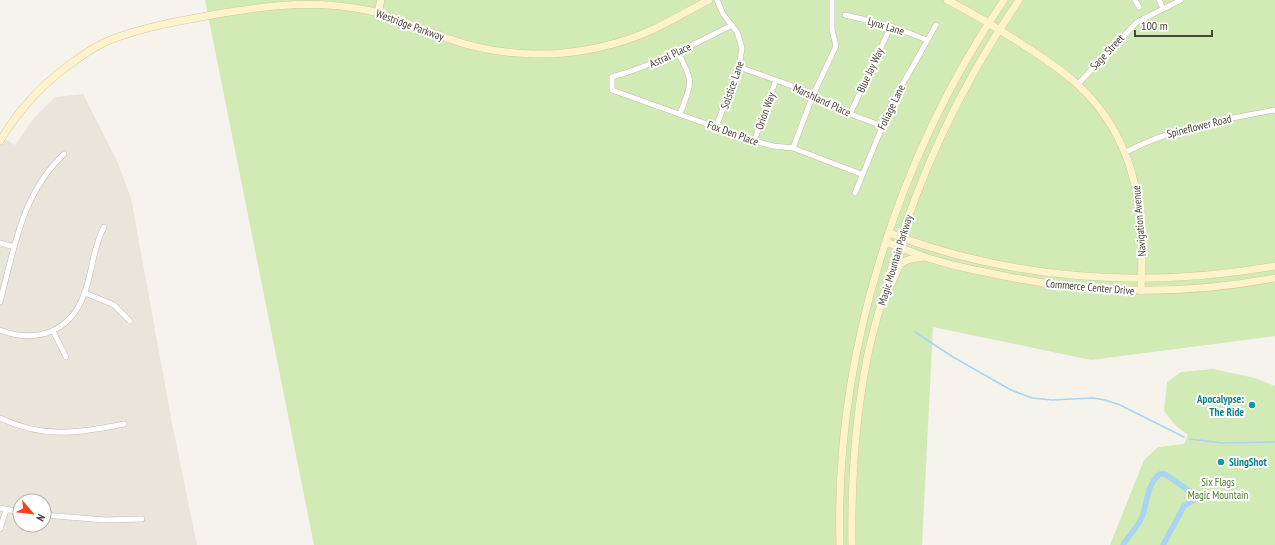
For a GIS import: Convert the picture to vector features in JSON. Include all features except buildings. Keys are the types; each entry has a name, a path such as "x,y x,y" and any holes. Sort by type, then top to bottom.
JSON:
{"street":[{"path":"378,12 381,0"},
{"name":"Westridge Parkway","path":"0,141 13,119 40,87 86,53 108,41 162,25 284,4 315,3 378,12 465,44 515,53 555,54 597,48 632,38 662,25 710,0"},
{"name":"Solstice Lane","path":"716,0 723,14 737,32 742,48 739,67 716,127"},
{"path":"793,148 813,95 836,46 832,30 832,0"},
{"path":"947,0 988,23"},
{"name":"Magic Mountain Parkway","path":"840,545 842,461 853,376 863,320 886,242 908,181 937,115 956,77 988,23 1004,0"},
{"name":"Magic Mountain Parkway","path":"852,545 853,476 861,396 869,349 900,238 915,196 941,135 966,85 1019,0"},
{"path":"1135,0 1139,7"},
{"path":"1159,0 1163,8"},
{"name":"Sage Street","path":"1078,84 1137,22 1182,0"},
{"name":"Lynx Lane","path":"845,15 891,26 927,40"},
{"name":"Navigation Avenue","path":"988,23 1062,70 1078,84 1106,117 1126,152 1134,178 1139,203 1142,278 1141,291"},
{"name":"Astral Place","path":"612,84 612,77 646,67 678,53 732,25"},
{"name":"Foliage Lane","path":"855,193 882,126 936,25"},
{"name":"Blue Jay Way","path":"850,114 891,26"},
{"path":"678,53 690,76 688,91 680,114"},
{"name":"Marshland Place","path":"739,67 813,95 827,104 882,126"},
{"name":"Orion Way","path":"754,141 776,80"},
{"name":"Fox Den Place","path":"612,84 612,90 754,141 766,145 793,148 862,174"},
{"name":"Spineflower Road","path":"1126,152 1147,141 1195,125 1275,110"},
{"path":"0,302 14,247 28,202 35,188 52,165 64,154"},
{"path":"0,330 20,336 42,335 53,332 70,319 85,293 96,242 104,227"},
{"name":"Commerce Center Drive","path":"889,233 900,238 977,261 1017,269 1084,277 1142,278 1222,274 1275,266"},
{"name":"Commerce Center Drive","path":"886,242 924,256 986,272 1052,285 1089,289 1141,291 1216,286 1275,278"},
{"path":"0,243 14,247"},
{"path":"884,295 893,283 896,270 902,262 908,258 924,256"},
{"path":"85,293 114,305 130,321"},
{"path":"53,332 66,358"},
{"path":"0,418 39,431 56,433 83,432 124,424"},
{"path":"0,508 12,511"},
{"path":"0,529 6,510"},
{"path":"52,516 105,520 142,519"}],"shaded area":[{"path":"83,94 117,161 131,198 172,423 197,545 0,545 0,136 15,145 34,118 55,97"}],"green space":[{"path":"205,0 1275,0 1275,336 1091,360 933,327 922,545 314,545"},
{"name":"Six Flags Magic Mountain","path":"1213,369 1255,378 1275,386 1275,545 1110,545 1144,460 1158,447 1184,444 1188,435 1175,425 1164,411 1167,382 1181,372"}],"waterway":[{"path":"915,332 953,357 1011,390 1032,398 1052,400 1093,398 1105,400 1120,405 1184,437"},
{"path":"1190,439 1223,443 1275,442"},
{"path":"1123,545 1141,519 1152,483 1160,474 1165,474 1195,495 1195,497 1194,500 1184,506 1163,545"}],"place":[{"name":"Apocalypse: The Ride","path":"1252,405"},
{"name":"SlingShot","path":"1221,462"}]}
